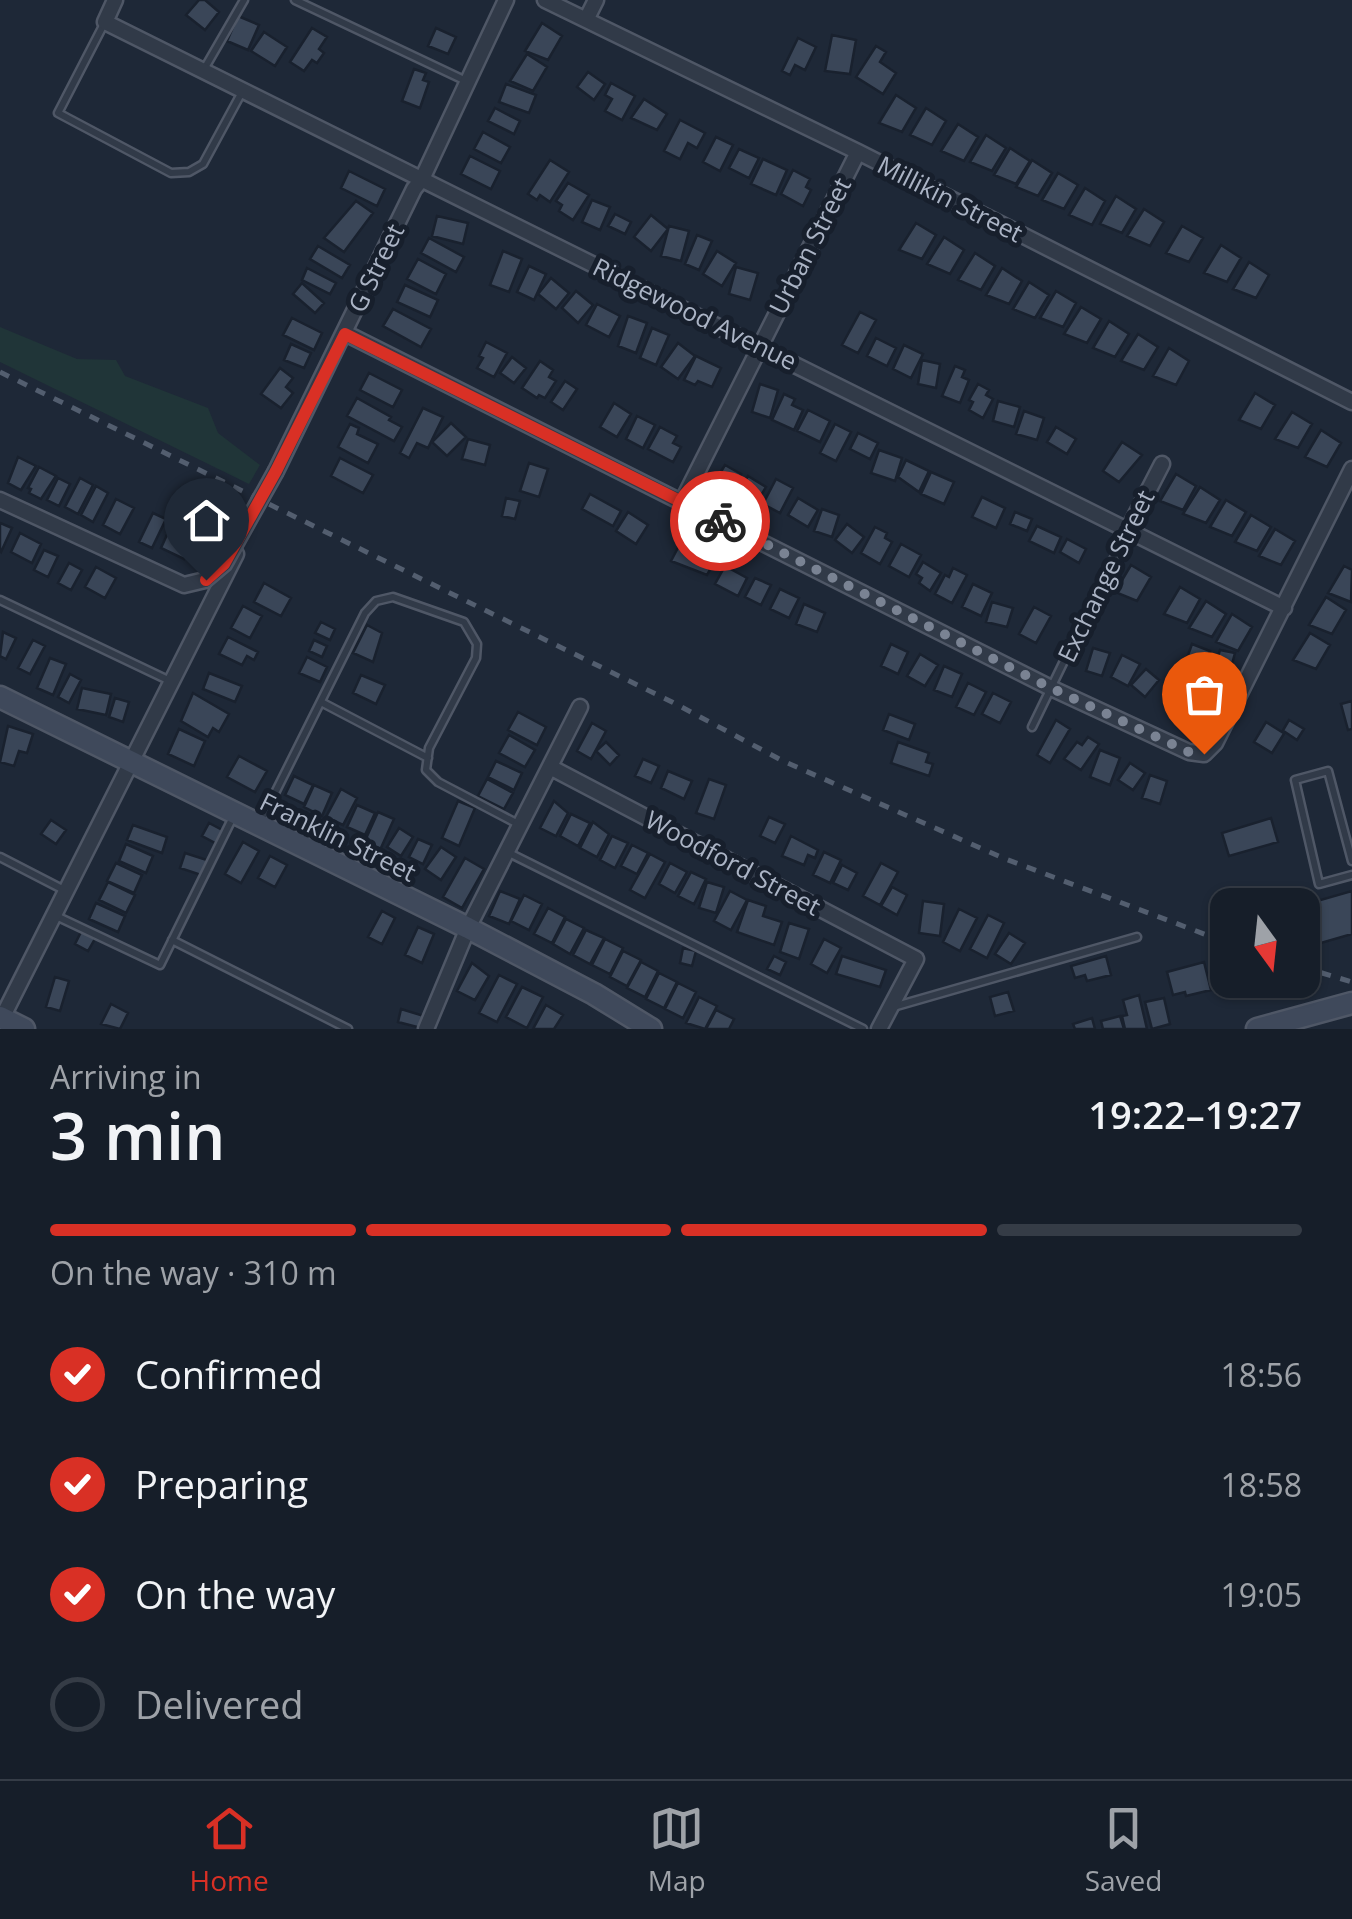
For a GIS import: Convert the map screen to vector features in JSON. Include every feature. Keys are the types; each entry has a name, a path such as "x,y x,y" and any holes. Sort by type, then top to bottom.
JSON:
{"street":[{"path":"104,22 115,0"},
{"name":"G Street","path":"0,500 184,584 206,580 224,564 276,471 414,189 422,180 506,0"},
{"name":"Millikin Street","path":"545,0 858,152 1352,402"},
{"path":"587,18 596,0"},
{"name":"Ridgewood Avenue","path":"104,22 1284,608"},
{"name":"Urban Street","path":"682,502 858,152"},
{"path":"345,334 1051,688 1189,752 1204,754 1214,743 1352,469"},
{"name":"Exchange Street","path":"1128,530 1162,464"},
{"path":"24,1029 1,1017 247,533"},
{"name":"Franklin Street","path":"0,697 468,928 594,994 651,1029"},
{"path":"426,1029 468,928 580,707"},
{"name":"Woodford Street","path":"550,768 916,959 889,1008"},
{"path":"1256,1029 1311,1021 1352,1003"},
{"path":"879,1029 889,1008"}],"lane":[{"path":"203,71 244,0"},
{"path":"296,0 467,81"},
{"path":"104,22 58,113 171,172 189,172 203,164 242,91"},
{"name":"Exchange Street","path":"1032,727 1128,530"},
{"path":"258,826 365,613 376,602 393,597 464,622 477,644 476,658 429,748 426,770 438,782 519,824"},
{"path":"0,600 172,681"},
{"path":"321,702 428,758"},
{"path":"1352,861 1328,772 1296,780 1318,884 1352,876"},
{"path":"53,914 160,965 234,815"},
{"path":"506,851 863,1029"},
{"path":"0,857 65,890"},
{"path":"889,1008 1137,937"},
{"path":"172,940 348,1029"}],"green space":[{"path":"0,327 77,359 116,360 125,376 208,408 218,433 260,465 249,484 0,362"}],"building":[{"path":"199,0 205,0 219,12 205,30 186,15"},
{"path":"238,16 259,25 248,50 227,41"},
{"path":"542,23 562,36 548,60 525,51"},
{"path":"312,28 327,37 319,49 324,53 304,71 290,62"},
{"path":"436,28 456,37 448,54 428,46"},
{"path":"264,32 287,47 275,66 251,51"},
{"path":"832,35 856,40 850,74 825,71"},
{"path":"798,38 816,47 805,70 795,65 790,75 782,71"},
{"path":"876,46 886,52 880,62 896,73 883,94 856,77"},
{"path":"527,54 547,67 533,91 510,81"},
{"path":"414,69 426,73 423,80 429,82 420,108 402,101"},
{"path":"588,72 605,84 594,100 577,87"},
{"path":"611,83 635,96 622,120 605,111 612,99 605,95"},
{"path":"506,84 536,95 529,113 499,102"},
{"path":"896,95 916,108 902,132 879,123"},
{"path":"644,99 667,114 657,130 631,118"},
{"path":"495,108 520,121 514,134 488,121"},
{"path":"926,108 946,121 932,145 910,135"},
{"path":"680,120 705,133 697,148 688,143 680,159 664,151"},
{"path":"958,124 978,137 964,161 941,151"},
{"path":"483,132 510,147 501,163 474,149"},
{"path":"986,135 1006,148 992,171 970,162"},
{"path":"716,137 733,145 720,171 703,162"},
{"path":"1010,148 1030,161 1016,184 994,175"},
{"path":"739,149 759,158 749,178 729,168"},
{"path":"470,156 500,171 491,189 461,174"},
{"path":"763,159 787,170 776,195 751,184"},
{"path":"550,160 569,172 550,202 540,195 537,200 528,194"},
{"path":"1032,160 1052,173 1038,196 1016,187"},
{"path":"793,170 810,179 806,187 811,190 803,206 781,194"},
{"path":"349,171 385,189 377,206 341,188"},
{"path":"1058,173 1078,185 1064,209 1042,200"},
{"path":"568,183 589,195 573,220 559,211 562,205 556,201"},
{"path":"1085,188 1105,201 1092,225 1069,215"},
{"path":"1116,196 1136,209 1122,233 1100,224"},
{"path":"592,200 610,207 600,230 582,222"},
{"path":"356,201 373,213 344,252 324,238"},
{"path":"1144,209 1164,222 1150,246 1127,236"},
{"path":"615,214 631,222 625,234 608,226"},
{"path":"651,215 668,229 651,251 634,237"},
{"path":"437,216 468,223 463,244 432,236"},
{"path":"916,223 936,235 922,259 899,250"},
{"path":"669,226 689,231 681,261 661,256"},
{"path":"1182,226 1203,238 1189,262 1166,253"},
{"path":"697,235 712,241 699,270 685,264"},
{"path":"944,237 964,250 950,274 927,264"},
{"path":"429,238 464,257 456,272 421,253"},
{"path":"1221,245 1241,258 1227,282 1204,273"},
{"path":"318,246 350,265 342,278 310,259"},
{"path":"503,251 522,259 509,292 490,285"},
{"path":"717,251 736,263 722,286 703,274"},
{"path":"975,253 995,266 981,290 958,280"},
{"path":"418,259 446,274 436,294 407,279"},
{"path":"1249,262 1269,275 1256,298 1233,289"},
{"path":"529,266 546,274 534,300 517,292"},
{"path":"736,267 758,273 750,300 729,294"},
{"path":"307,268 336,283 330,294 302,280"},
{"path":"1002,268 1022,281 1009,304 986,295"},
{"path":"551,278 569,293 556,309 538,294"},
{"path":"1029,282 1049,295 1035,318 1013,309"},
{"path":"302,283 324,303 315,313 293,294"},
{"path":"405,285 438,300 430,317 397,302"},
{"path":"576,291 593,305 578,323 562,308"},
{"path":"1056,291 1076,303 1063,327 1040,318"},
{"path":"597,304 620,316 609,337 586,325"},
{"path":"1081,307 1101,319 1087,343 1064,334"},
{"path":"393,309 431,329 421,347 383,326"},
{"path":"860,312 876,320 858,353 842,345"},
{"path":"628,316 647,323 636,353 618,346"},
{"path":"292,318 322,333 314,350 283,335"},
{"path":"1109,321 1129,334 1115,357 1093,348"},
{"path":"652,328 669,335 656,365 640,358"},
{"path":"1138,334 1158,347 1144,370 1121,361"},
{"path":"876,338 896,348 887,366 867,356"},
{"path":"486,342 507,353 494,377 477,368"},
{"path":"678,343 695,356 678,379 661,367"},
{"path":"291,344 311,353 304,368 284,360"},
{"path":"904,345 923,354 911,378 893,369"},
{"path":"1169,348 1189,361 1176,385 1153,376"},
{"path":"696,356 721,368 712,387 684,380"},
{"path":"512,357 526,368 514,383 500,373"},
{"path":"922,360 940,364 936,388 918,384"},
{"path":"540,361 553,370 549,377 556,381 545,398 537,398 522,388"},
{"path":"955,366 965,370 962,377 969,380 960,403 942,396"},
{"path":"280,368 293,378 286,387 293,393 281,408 261,394"},
{"path":"369,373 402,390 393,407 360,390"},
{"path":"565,381 577,389 563,410 551,402"},
{"path":"760,384 778,390 770,418 752,412"},
{"path":"978,384 989,390 986,395 993,399 983,418 969,410 973,402 969,400"},
{"path":"1255,393 1275,405 1261,429 1239,420"},
{"path":"784,394 795,399 792,405 803,410 794,430 772,420"},
{"path":"357,398 402,427 394,441 347,416"},
{"path":"998,401 1020,407 1014,427 993,421"},
{"path":"614,403 631,414 617,437 600,427"},
{"path":"423,408 443,417 428,448 417,443 409,458 400,453"},
{"path":"808,410 830,421 820,442 797,431"},
{"path":"1024,411 1044,418 1037,440 1016,434"},
{"path":"1292,412 1312,424 1298,448 1275,439"},
{"path":"637,416 655,425 643,448 626,439"},
{"path":"451,423 466,437 447,456 432,442"},
{"path":"350,424 359,428 357,434 378,444 368,463 338,447"},
{"path":"835,424 851,432 836,461 820,453"},
{"path":"660,427 677,436 673,443 681,447 673,462 648,449"},
{"path":"1056,427 1076,439 1067,454 1047,442"},
{"path":"1321,430 1341,443 1327,467 1305,457"},
{"path":"858,433 878,443 870,459 850,449"},
{"path":"468,439 490,445 485,465 462,459"},
{"path":"1122,442 1142,455 1119,482 1103,471"},
{"path":"879,450 902,458 895,481 871,473"},
{"path":"18,457 36,466 21,490 8,483"},
{"path":"340,458 373,475 363,493 331,476"},
{"path":"906,460 929,471 919,492 898,477"},
{"path":"529,463 548,469 539,497 520,491"},
{"path":"725,465 741,474 731,493 714,483"},
{"path":"39,467 56,476 41,499 29,493 28,488"},
{"path":"931,472 954,482 944,504 921,494"},
{"path":"1176,474 1196,486 1183,510 1160,501"},
{"path":"748,476 766,487 757,502 739,491"},
{"path":"58,478 70,484 59,506 47,500"},
{"path":"80,478 93,485 78,514 65,507"},
{"path":"776,479 793,488 780,513 763,504"},
{"path":"96,486 108,493 93,522 81,515"},
{"path":"1200,487 1220,500 1206,523 1183,514"},
{"path":"590,494 621,511 613,526 582,509"},
{"path":"982,497 1005,508 996,528 972,517"},
{"path":"506,498 520,501 515,519 502,516"},
{"path":"798,498 818,510 808,527 788,515"},
{"path":"116,499 134,508 120,534 103,525"},
{"path":"1226,500 1246,512 1232,536 1210,527"},
{"path":"822,509 839,515 832,537 814,531"},
{"path":"628,512 648,525 636,544 616,531"},
{"path":"1015,512 1032,519 1027,531 1010,524"},
{"path":"153,513 166,519 152,548 139,542"},
{"path":"1251,515 1271,527 1257,551 1235,542"},
{"path":"0,523 12,528 1,552 0,551"},
{"path":"847,524 864,537 852,553 835,540"},
{"path":"1037,526 1061,537 1054,553 1029,541"},
{"path":"875,527 887,533 885,538 892,542 880,564 861,553"},
{"path":"170,528 193,538 184,559 161,548"},
{"path":"1275,529 1295,541 1281,565 1259,556"},
{"path":"20,533 41,544 32,563 11,552"},
{"path":"1067,539 1086,549 1079,563 1060,552"},
{"path":"682,540 716,558 707,575 671,561"},
{"path":"901,544 921,555 909,577 889,566"},
{"path":"44,550 58,556 48,577 34,570"},
{"path":"923,562 941,573 930,591 919,583 922,578 916,574"},
{"path":"69,563 82,570 71,590 58,583"},
{"path":"1131,565 1151,577 1137,601 1115,592"},
{"path":"725,566 747,578 738,596 715,584"},
{"path":"1344,566 1352,570 1351,602 1328,593"},
{"path":"96,567 116,578 105,598 85,587"},
{"path":"953,568 967,575 952,603 935,594"},
{"path":"755,578 771,585 761,605 745,597"},
{"path":"264,583 291,598 281,616 254,602"},
{"path":"973,584 992,593 981,616 962,607"},
{"path":"1180,587 1200,599 1187,623 1164,614"},
{"path":"780,589 799,598 789,618 770,609"},
{"path":"1326,597 1346,610 1332,634 1309,625"},
{"path":"1206,601 1226,614 1212,637 1189,628"},
{"path":"992,602 1013,608 1007,627 986,622"},
{"path":"804,604 825,613 817,632 796,624"},
{"path":"243,606 262,616 250,638 231,628"},
{"path":"1034,607 1051,616 1036,643 1019,634"},
{"path":"1232,614 1252,627 1238,651 1216,642"},
{"path":"321,622 335,629 330,640 315,633"},
{"path":"367,625 382,633 373,662 353,653"},
{"path":"3,632 16,638 6,659 0,656"},
{"path":"1310,633 1330,645 1316,669 1293,660"},
{"path":"228,637 258,652 254,660 247,656 242,665 219,654"},
{"path":"33,640 45,646 30,674 18,668"},
{"path":"314,640 327,646 322,657 309,651"},
{"path":"891,644 908,652 898,674 881,666"},
{"path":"1192,644 1210,651 1205,665 1187,658"},
{"path":"1093,648 1110,653 1102,676 1086,671"},
{"path":"1220,650 1235,653 1232,664 1217,660"},
{"path":"920,654 938,665 925,686 907,676"},
{"path":"1122,655 1140,664 1128,686 1111,677"},
{"path":"307,657 327,667 320,682 299,673"},
{"path":"50,658 66,664 53,695 37,688"},
{"path":"944,666 962,674 952,697 934,690"},
{"path":"1146,669 1159,680 1145,697 1131,685"},
{"path":"209,673 242,686 235,702 203,689"},
{"path":"70,674 81,680 69,703 58,697"},
{"path":"361,675 385,685 376,704 353,693"},
{"path":"968,683 986,692 974,715 956,707"},
{"path":"1195,684 1215,691 1204,723 1185,716"},
{"path":"82,688 111,694 106,715 77,709"},
{"path":"193,693 229,714 219,732 213,728 208,737 181,721"},
{"path":"993,693 1011,702 1000,723 982,714"},
{"path":"115,698 129,702 123,722 109,717"},
{"path":"1352,701 1352,729 1348,730 1341,704"},
{"path":"518,712 546,727 537,745 508,730"},
{"path":"889,714 915,724 909,740 883,730"},
{"path":"1056,720 1070,729 1050,763 1037,755"},
{"path":"1289,720 1304,729 1297,740 1285,732 1272,753 1254,742 1266,722 1282,732"},
{"path":"592,723 606,731 591,759 577,751"},
{"path":"8,726 33,734 27,753 19,751 14,766 0,762"},
{"path":"179,729 205,741 194,766 168,754"},
{"path":"509,735 535,750 525,767 499,753"},
{"path":"1088,737 1099,744 1081,770 1064,759 1077,742 1082,745"},
{"path":"606,742 619,755 610,765 596,751"},
{"path":"898,742 929,753 926,762 933,764 929,776 891,763"},
{"path":"1100,750 1120,758 1110,785 1090,777"},
{"path":"239,756 267,771 255,792 227,777"},
{"path":"643,759 659,766 651,783 635,776"},
{"path":"496,761 522,773 514,790 488,777"},
{"path":"1130,763 1145,773 1133,790 1118,780"},
{"path":"668,771 692,781 684,799 661,788"},
{"path":"1150,775 1167,781 1160,804 1142,798"},
{"path":"294,776 313,785 304,804 285,795"},
{"path":"487,779 513,793 504,809 478,796"},
{"path":"709,779 726,785 714,819 696,813"},
{"path":"314,785 332,793 322,816 304,807"},
{"path":"341,789 357,798 343,825 326,817"},
{"path":"458,801 475,808 459,846 442,838"},
{"path":"554,801 568,813 556,836 540,828"},
{"path":"357,805 375,813 365,835 347,827"},
{"path":"378,812 394,819 380,850 364,843"},
{"path":"571,814 590,823 578,846 560,836"},
{"path":"769,817 785,824 775,843 760,836"},
{"path":"1271,818 1278,842 1229,856 1222,833"},
{"path":"51,820 66,830 56,844 41,834"},
{"path":"593,822 609,834 597,857 580,848"},
{"path":"209,823 226,832 219,845 202,836"},
{"path":"133,825 167,837 162,853 127,840"},
{"path":"399,828 413,837 401,856 387,847"},
{"path":"612,836 628,843 615,868 600,860"},
{"path":"791,836 818,850 815,858 808,855 804,865 782,856"},
{"path":"418,839 432,845 423,864 409,857"},
{"path":"243,842 259,851 241,883 225,874"},
{"path":"126,844 153,856 146,873 119,861"},
{"path":"632,845 648,853 637,874 621,866"},
{"path":"441,847 456,857 441,880 425,869"},
{"path":"824,852 841,860 830,883 813,875"},
{"path":"185,853 210,861 204,876 180,868"},
{"path":"650,854 665,862 645,898 630,890"},
{"path":"270,856 287,865 275,887 258,878"},
{"path":"465,858 484,869 462,908 443,897"},
{"path":"116,863 142,875 134,893 107,881"},
{"path":"670,863 687,872 675,893 659,884"},
{"path":"881,863 898,872 880,905 863,896"},
{"path":"842,865 857,873 848,890 833,883"},
{"path":"691,872 706,879 694,904 678,896"},
{"path":"108,882 135,895 126,913 99,900"},
{"path":"707,882 724,887 716,913 699,908"},
{"path":"892,887 907,895 897,915 881,906"},
{"path":"500,891 520,899 509,924 489,916"},
{"path":"730,891 747,900 731,930 714,921"},
{"path":"1352,891 1352,934 1320,943 1320,900"},
{"path":"524,895 542,904 529,930 511,921"},
{"path":"748,900 766,906 763,916 782,922 774,945 737,932"},
{"path":"923,901 944,904 940,936 919,933"},
{"path":"96,903 125,916 118,932 89,919"},
{"path":"548,908 565,917 552,943 534,934"},
{"path":"959,909 977,918 960,951 943,942"},
{"path":"382,911 395,918 382,944 368,937"},
{"path":"988,915 1004,923 987,958 970,949"},
{"path":"566,919 584,928 570,954 553,944"},
{"path":"789,923 809,929 799,959 780,952"},
{"path":"418,927 434,934 422,963 405,955"},
{"path":"82,930 96,937 88,951 75,944"},
{"path":"586,930 604,938 590,964 573,955"},
{"path":"1009,933 1025,943 1011,964 995,954"},
{"path":"605,939 623,948 610,974 592,965"},
{"path":"824,939 841,948 827,973 811,964"},
{"path":"683,948 696,951 692,966 680,963"},
{"path":"623,951 641,960 627,986 610,977"},
{"path":"774,956 786,962 780,975 767,969"},
{"path":"842,956 886,970 880,987 836,974"},
{"path":"1106,956 1111,975 1087,981 1085,975 1075,978 1071,966"},
{"path":"641,962 658,971 645,997 627,988"},
{"path":"1204,962 1210,990 1173,995 1167,972"},
{"path":"472,963 489,976 475,1000 457,991"},
{"path":"659,973 677,982 664,1008 646,999"},
{"path":"499,975 517,984 497,1022 479,1013"},
{"path":"55,977 69,981 60,1011 46,1007"},
{"path":"678,983 696,992 683,1018 665,1009"},
{"path":"522,987 543,997 527,1028 506,1017"},
{"path":"1008,992 1014,1011 995,1016 990,997"},
{"path":"1139,995 1147,1029 1125,1029 1123,1000"},
{"path":"699,997 717,1006 705,1029 686,1023"},
{"path":"1164,998 1170,1024 1152,1029 1145,1002"},
{"path":"111,1004 128,1013 120,1029 101,1024"},
{"path":"546,1005 563,1015 554,1029 533,1029"},
{"path":"401,1009 424,1016 421,1028 398,1022"},
{"path":"716,1010 734,1019 729,1029 706,1029"},
{"path":"1120,1016 1124,1029 1103,1029 1101,1021"},
{"path":"1092,1018 1095,1029 1075,1029 1073,1024"}],"railway":[{"path":"0,372 672,702 783,761 1003,858 1210,936"},
{"path":"1320,972 1352,982"}],"way so far":[{"path":"720,521 1051,688 1189,752 1204,754"}],"route":[{"path":"206,580 224,564 345,334 720,521"}]}
